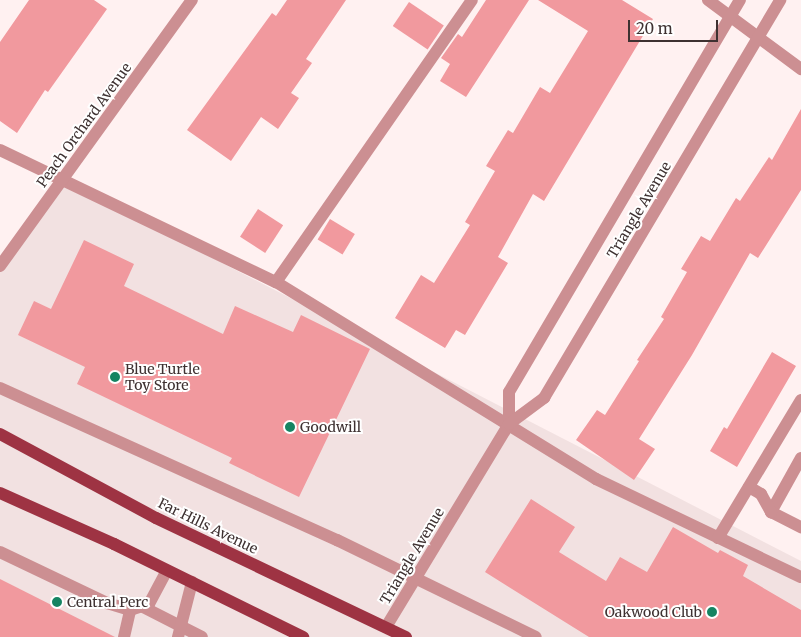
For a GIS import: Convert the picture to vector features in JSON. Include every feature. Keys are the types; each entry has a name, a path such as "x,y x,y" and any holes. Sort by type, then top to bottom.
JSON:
{"main road":[{"name":"Far Hills Avenue","path":"0,434 156,518 406,637"},
{"path":"0,493 167,570 303,637"}],"street":[{"name":"Peach Orchard Avenue","path":"0,266 192,0"},
{"path":"276,282 472,0"},
{"path":"708,0 801,69"},
{"name":"Triangle Avenue","path":"509,424 509,392 740,0"},
{"name":"Triangle Avenue","path":"386,627 509,424 544,398 780,0"},
{"path":"0,150 276,282 596,479 801,577"},
{"path":"0,388 417,578 536,637"},
{"path":"718,538 801,400"},
{"path":"771,512 801,458"},
{"path":"749,487 761,494 771,512 801,527"},
{"path":"0,552 107,603 136,608 180,632 202,637"},
{"path":"124,637 136,608 155,597 167,570"},
{"path":"180,632 192,582"}],"shaded area":[{"path":"63,181 801,561 801,637 0,637 0,263"}],"building":[{"path":"29,0 94,0 107,9 48,92 45,90 17,133 0,121 0,42"},
{"path":"287,0 346,0 306,59 312,63 291,93 299,98 278,129 261,117 231,161 187,130 272,13 276,16"},
{"path":"486,0 529,0 466,97 440,81 450,64 441,58 458,34 462,37"},
{"path":"538,0 622,0 653,19 544,201 533,194 498,257 508,263 465,335 456,330 445,348 395,318 421,275 434,283 470,225 465,222 495,171 486,166 508,130 513,133 540,87 550,93 588,31"},
{"path":"409,2 444,25 428,50 393,26"},
{"path":"801,109 801,190 758,258 750,253 692,355 639,439 655,449 634,480 576,440 597,410 605,415 639,361 637,360 664,319 661,317 687,272 681,269 701,236 710,241 736,198 740,201 769,157 772,160"},
{"path":"258,209 283,225 265,253 240,237"},
{"path":"330,219 355,234 342,255 318,240"},
{"path":"84,240 134,264 124,286 223,334 235,306 293,332 301,315 370,349 299,497 229,463 232,458 77,384 85,367 18,335 34,301 51,309"},
{"path":"772,352 796,366 737,467 710,451 724,427 727,429"},
{"path":"531,499 575,527 559,552 606,581 620,557 647,572 673,527 718,553 720,550 748,565 743,576 801,610 801,637 589,637 485,572"},
{"path":"0,579 115,637 0,637"}],"place":[{"name":"Blue Turtle Toy Store","path":"115,377"},
{"name":"Goodwill","path":"290,427"},
{"name":"Central Perc","path":"57,602"},
{"name":"Oakwood Club","path":"712,612"}]}
